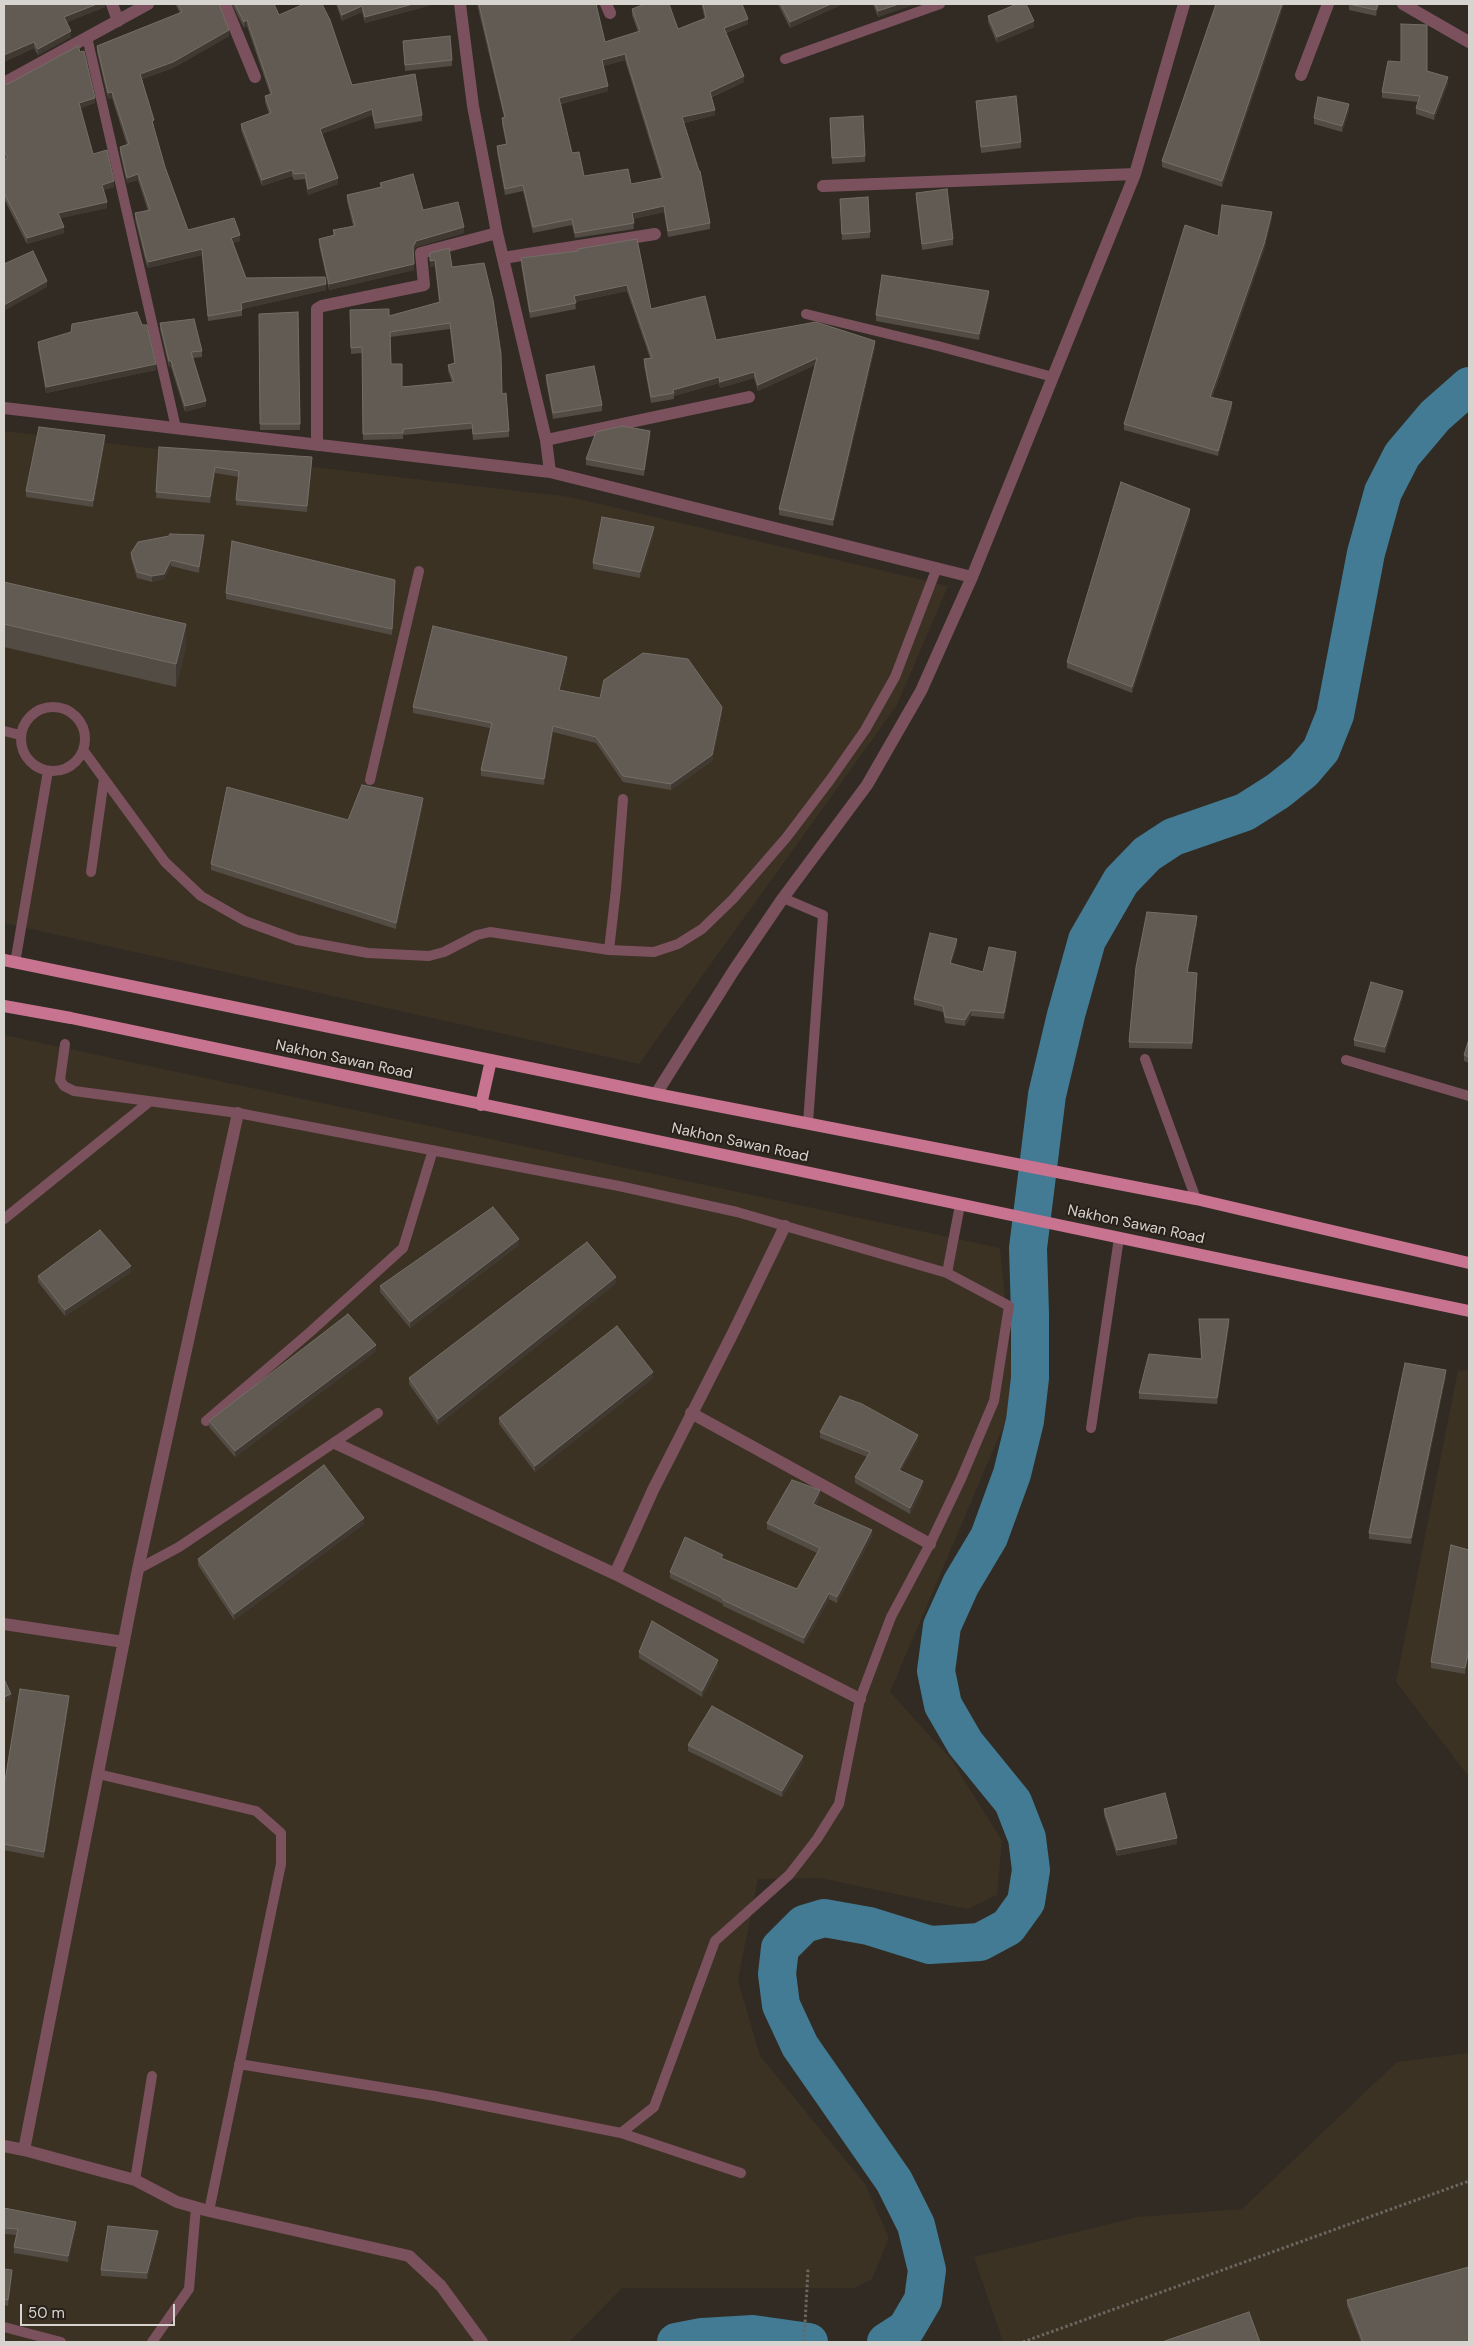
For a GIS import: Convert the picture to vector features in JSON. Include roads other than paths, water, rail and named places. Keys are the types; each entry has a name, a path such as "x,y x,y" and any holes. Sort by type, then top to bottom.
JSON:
{"main road":[{"name":"Nakhon Sawan Road","path":"9,961 656,1094 1078,1178 1196,1199 1469,1263"},
{"name":"Nakhon Sawan Road","path":"4,1006 71,1018 1469,1311"},
{"path":"481,1105 491,1060"}],"street":[{"path":"112,4 118,20"},
{"path":"4,83 148,4"},
{"path":"225,4 255,77"},
{"path":"460,4 474,106 497,234 546,440 550,472"},
{"path":"656,1094 734,970 783,898 867,785 922,691 972,577 1135,174 1184,4"},
{"path":"1301,75 1328,4"},
{"path":"1403,4 1469,42"},
{"path":"822,186 1135,174"},
{"path":"317,445 317,309 322,306 424,285 421,253 497,234"},
{"path":"503,258 655,234"},
{"path":"546,440 749,397"},
{"path":"4,408 550,472 772,526 936,570 972,577"},
{"path":"24,2150 138,1569 238,1113"},
{"path":"615,1574 691,1412 733,1333 785,1226"},
{"path":"691,1412 930,1544"},
{"path":"335,1443 615,1574 860,1698"},
{"path":"4,1624 124,1642"},
{"path":"4,2146 135,2180 177,2202 409,2256 441,2286 482,2342"}],"lane":[{"path":"785,59 940,4"},
{"path":"87,37 176,428"},
{"path":"806,314 938,346 1053,377"},
{"path":"83,750 165,862 201,896 245,921 297,940 368,953 430,956 444,952 477,935 490,932 609,950 654,952 678,944 702,929 733,899 786,838 866,730 895,677 936,570"},
{"path":"370,780 419,571"},
{"path":"50,707 70,712 78,719 83,729 85,740 83,750 69,767 59,771 48,771 30,763 24,755 20,735 24,725 35,713 50,707"},
{"path":"4,731 20,735"},
{"path":"9,961 48,771"},
{"path":"90,872 104,780"},
{"path":"609,950 623,800"},
{"path":"783,898 823,915 808,1123"},
{"path":"65,1044 60,1080 64,1086 74,1091 238,1113 619,1186 737,1212 947,1273 1009,1306 994,1401 961,1479 930,1544 891,1618 860,1698 839,1804 817,1839 789,1876 715,1941 654,2107 621,2133"},
{"path":"1145,1059 1196,1199"},
{"path":"1346,1060 1469,1096"},
{"path":"4,1219 150,1102"},
{"path":"206,1421 309,1333 403,1248 433,1150"},
{"path":"947,1273 960,1205"},
{"path":"1091,1428 1119,1238"},
{"path":"138,1569 179,1548 378,1414"},
{"path":"98,1774 256,1811 281,1833 281,1864 239,2064 203,2209 189,2289 152,2342"},
{"path":"239,2064 435,2096 621,2133 742,2173"},
{"path":"135,2180 152,2076"},
{"path":"4,2327 60,2342"}],"waterway":[{"path":"886,2342 906,2329 923,2300 927,2270 916,2225 894,2181 800,2046 781,2005 777,1974 780,1948 804,1924 824,1918 869,1926 930,1945 980,1942 1008,1927 1026,1902 1031,1870 1027,1838 1013,1802 965,1743 943,1705 936,1671 942,1626 961,1584 989,1537 1012,1474 1025,1421 1030,1378 1028,1248 1047,1095 1066,1015 1087,940 1121,881 1147,854 1173,837 1245,812 1278,791 1303,771 1321,750 1335,715 1366,553 1383,492 1402,455 1435,416 1469,386"},
{"path":"676,2342 702,2337 753,2334 809,2342"}]}
